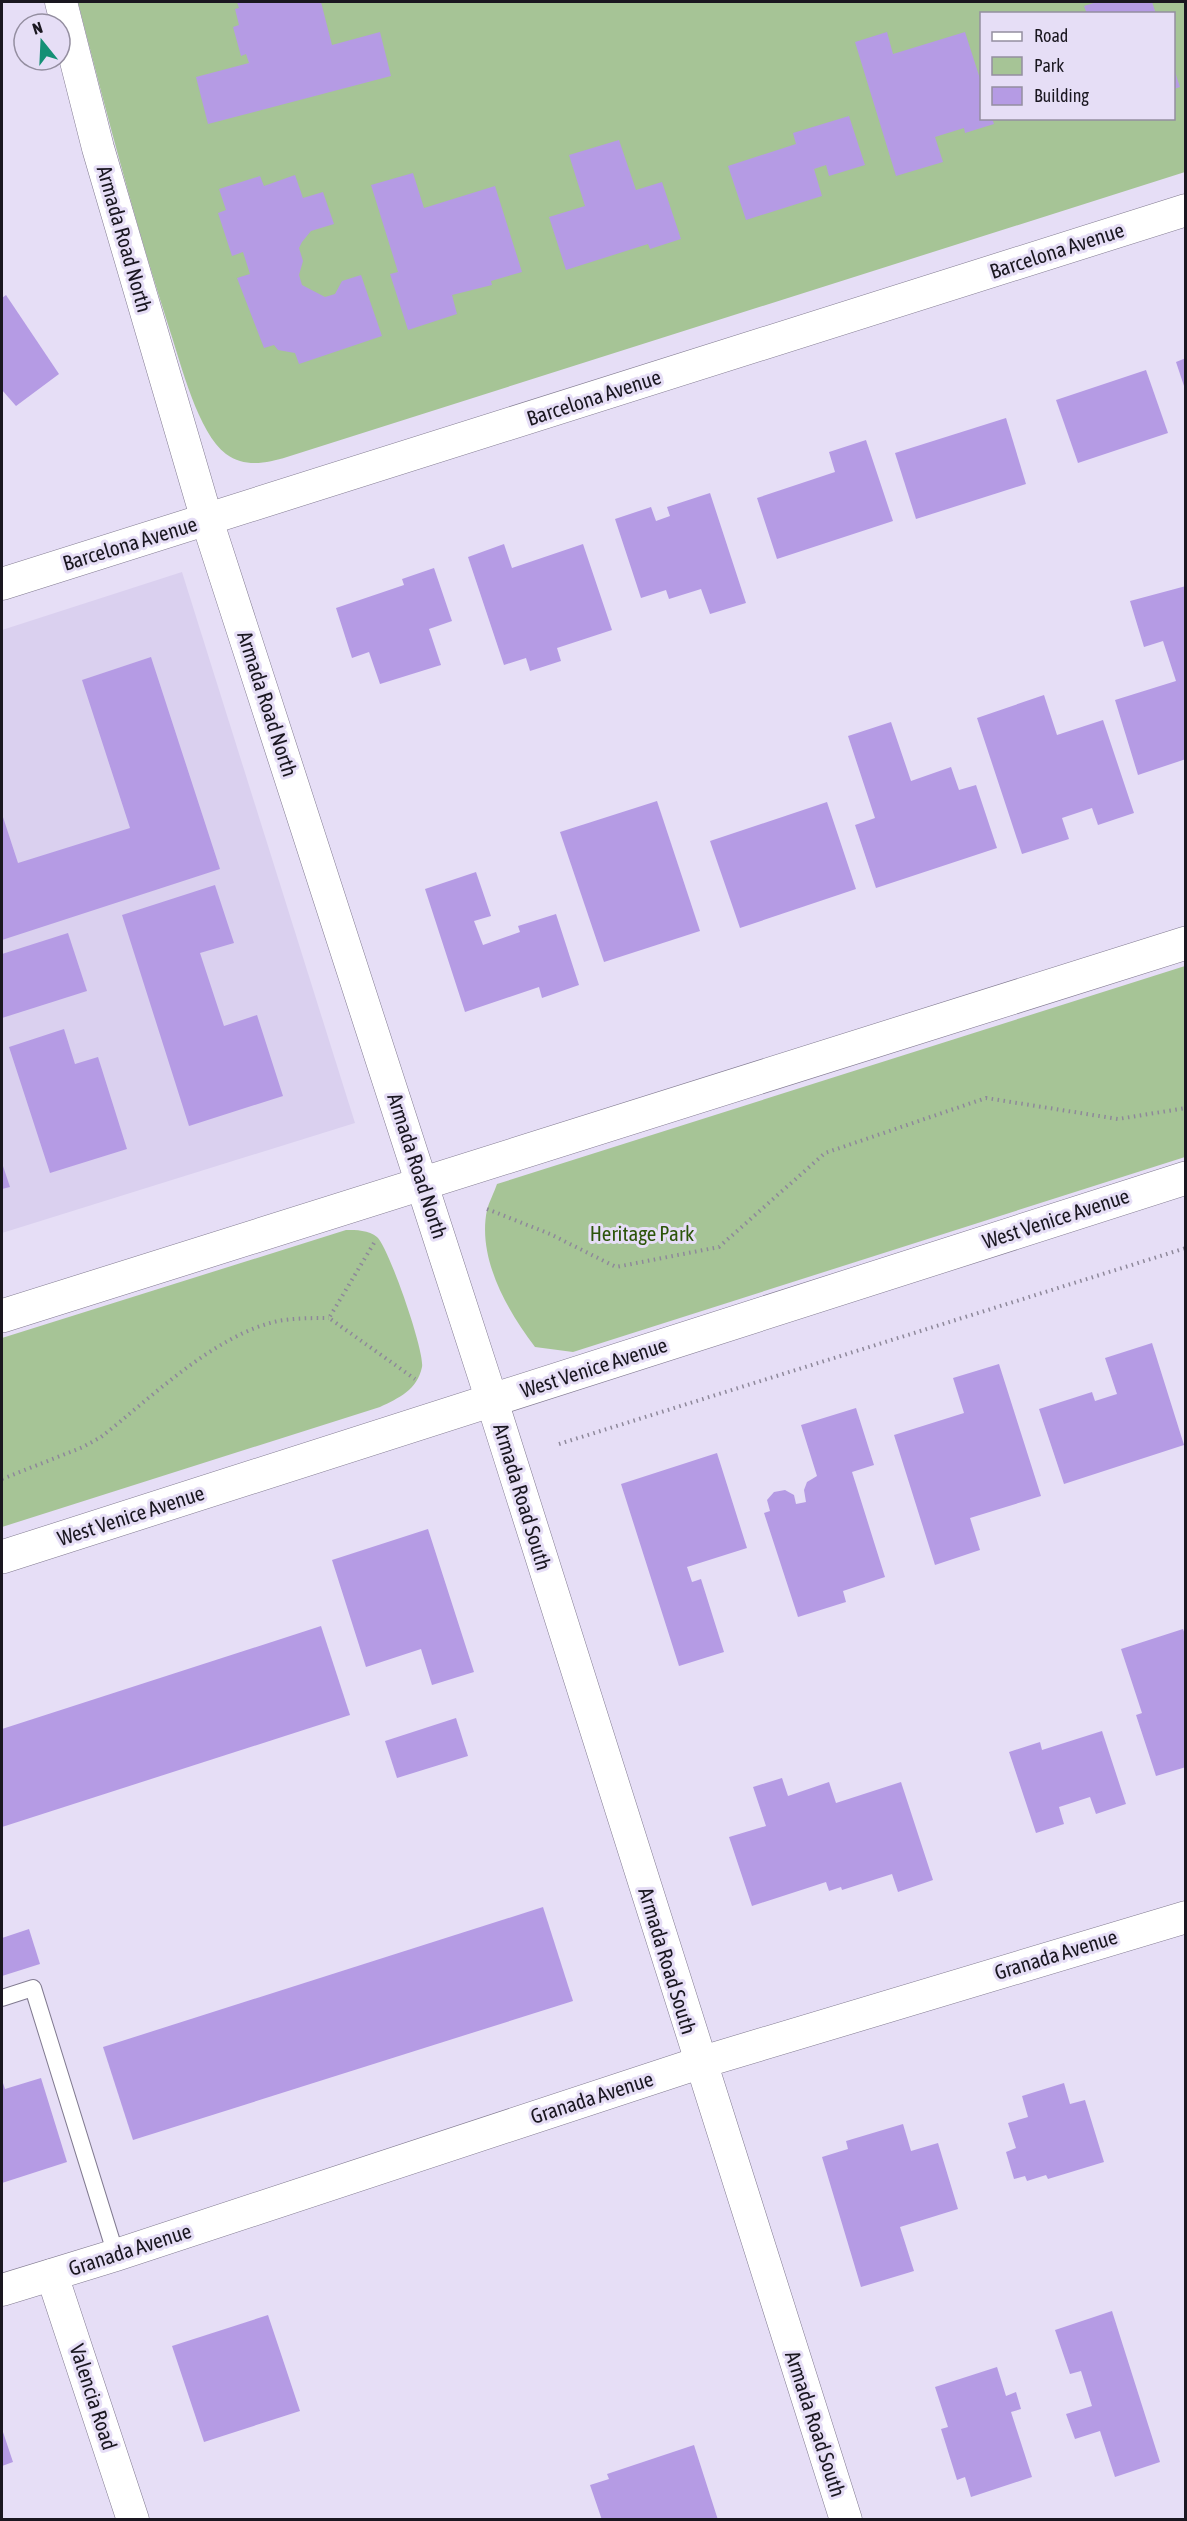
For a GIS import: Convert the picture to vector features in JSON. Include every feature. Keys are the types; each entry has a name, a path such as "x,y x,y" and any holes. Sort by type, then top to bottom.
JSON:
{"street":[{"name":"Armada Road North","path":"61,2 100,158 207,520 492,1401"},
{"name":"Barcelona Avenue","path":"2,584 1185,210"},
{"path":"2,1317 1185,943"},
{"name":"West Venice Avenue","path":"2,1557 1185,1178"},
{"name":"Armada Road South","path":"492,1401 699,2062 846,2520"},
{"name":"Granada Avenue","path":"2,2290 116,2255 699,2062 1185,1917"},
{"name":"Valencia Road","path":"52,2275 133,2520"}],"lane":[{"path":"2,1998 33,1988 116,2255"}],"path":[{"path":"487,1209 550,1234 616,1267 718,1246 825,1153 986,1098 1118,1119 1185,1108"},
{"path":"329,1318 374,1243"},
{"path":"559,1444 1185,1248"},
{"path":"2,1479 83,1447 100,1437 197,1362 252,1330 278,1321 329,1318 415,1379"}],"shaded area":[{"path":"182,572 355,1123 2,1233 2,630"}],"green space":[{"path":"78,2 1185,2 1185,172 272,461 248,463 233,458 216,444 207,431 179,361 121,167"},
{"name":"Heritage Park","path":"1185,966 1185,1157 573,1352 535,1347 505,1300 490,1265 486,1246 487,1210 497,1184"},
{"path":"346,1230 358,1230 377,1237 390,1260 412,1322 421,1358 420,1375 412,1387 380,1407 2,1527 2,1338"}],"building":[{"path":"237,2 321,2 332,45 380,32 391,76 208,124 196,77 249,63 246,54 241,56 233,27 239,25 235,9 239,8"},
{"path":"1097,2 1152,2 1155,12 1086,12 1084,6"},
{"path":"887,32 893,54 965,32 980,79 980,120 993,120 994,124 965,133 964,128 935,137 943,162 896,176 855,42"},
{"path":"1175,72 1180,87 1175,89"},
{"path":"849,116 865,165 829,176 826,165 814,169 822,196 746,220 728,166 796,144 793,133"},
{"path":"619,140 636,190 662,182 681,239 650,249 648,244 566,270 549,217 585,206 569,155"},
{"path":"413,173 424,208 495,186 522,272 491,281 492,285 452,295 457,314 408,330 390,274 398,272 371,185"},
{"path":"295,175 303,198 323,192 334,224 311,231 302,242 299,248 303,261 299,275 302,285 325,297 335,294 342,281 361,275 382,336 299,364 295,353 278,350 274,345 264,348 237,278 250,274 243,252 232,256 218,213 226,210 219,189 260,176 264,186"},
{"path":"6,295 59,374 16,406 2,390 2,298"},
{"path":"1186,358 1186,389 1185,389 1176,362"},
{"path":"1146,370 1168,433 1078,463 1056,400"},
{"path":"1006,418 1026,484 916,519 895,453"},
{"path":"866,440 893,521 777,559 757,498 835,472 829,452"},
{"path":"710,493 746,603 710,614 701,589 669,599 666,590 641,598 615,519 651,507 656,521 670,516 667,507"},
{"path":"504,544 512,568 583,544 612,630 557,648 561,661 530,671 526,658 504,665 468,557"},
{"path":"434,568 452,621 429,629 441,665 380,684 369,652 352,658 336,608 404,585 402,579"},
{"path":"1186,586 1186,759 1138,775 1115,700 1176,681 1163,641 1144,647 1130,601"},
{"path":"151,657 220,869 2,940 2,814 18,863 130,828 82,680"},
{"path":"1044,695 1057,735 1103,720 1134,813 1098,825 1092,808 1062,818 1069,839 1022,854 977,718"},
{"path":"891,722 911,781 951,767 959,790 976,785 997,848 876,888 855,825 875,818 848,736"},
{"path":"657,801 700,931 604,962 560,832"},
{"path":"827,802 856,889 740,928 710,841"},
{"path":"476,872 491,916 474,921 483,945 520,932 518,926 556,914 579,985 542,998 539,987 465,1012 425,889"},
{"path":"215,885 234,943 200,953 224,1026 257,1015 283,1096 189,1126 122,915"},
{"path":"68,933 87,991 2,1018 2,954"},
{"path":"64,1029 75,1064 98,1057 127,1149 50,1173 9,1047"},
{"path":"2,1163 10,1187 2,1189"},
{"path":"1152,1343 1184,1445 1064,1484 1039,1409 1092,1392 1095,1401 1117,1394 1105,1358"},
{"path":"999,1364 1041,1496 970,1518 980,1550 935,1565 894,1435 964,1413 953,1378"},
{"path":"856,1408 874,1465 852,1472 885,1577 843,1591 846,1602 798,1617 764,1513 770,1511 767,1500 774,1492 785,1490 794,1495 796,1504 806,1502 804,1490 807,1482 817,1476 801,1425"},
{"path":"717,1453 747,1548 687,1567 692,1582 701,1579 724,1652 679,1666 621,1484"},
{"path":"428,1529 474,1672 432,1685 421,1649 366,1667 332,1560"},
{"path":"321,1626 350,1715 2,1827 2,1729"},
{"path":"1183,1629 1186,1637 1186,1767 1156,1776 1136,1715 1142,1713 1121,1649"},
{"path":"456,1718 468,1756 397,1778 385,1741"},
{"path":"1102,1731 1126,1804 1096,1814 1090,1797 1059,1807 1064,1824 1036,1833 1009,1752 1040,1742 1042,1750"},
{"path":"782,1778 788,1796 829,1782 836,1803 901,1782 933,1880 898,1892 892,1874 842,1890 841,1887 829,1891 826,1882 752,1906 729,1837 766,1826 753,1787"},
{"path":"543,1907 573,2001 133,2140 103,2047"},
{"path":"29,1929 40,1964 2,1976 2,1938"},
{"path":"41,2078 67,2162 2,2183 2,2080 5,2089"},
{"path":"1064,2083 1070,2104 1085,2100 1104,2162 1048,2179 1046,2175 1027,2181 1025,2176 1014,2179 1006,2152 1016,2148 1008,2123 1028,2117 1022,2096"},
{"path":"903,2124 911,2151 938,2143 958,2209 900,2227 914,2271 861,2287 822,2157 848,2149 846,2141"},
{"path":"1112,2311 1160,2462 1115,2477 1100,2431 1075,2439 1066,2414 1092,2406 1081,2371 1070,2374 1055,2330"},
{"path":"268,2315 300,2411 204,2442 172,2346"},
{"path":"997,2367 1006,2396 1016,2392 1021,2409 1011,2412 1032,2477 971,2497 965,2477 957,2480 941,2429 948,2427 935,2387"},
{"path":"2,2429 13,2462 2,2466"},
{"path":"694,2445 718,2520 602,2520 590,2485 609,2479 607,2474"}]}
